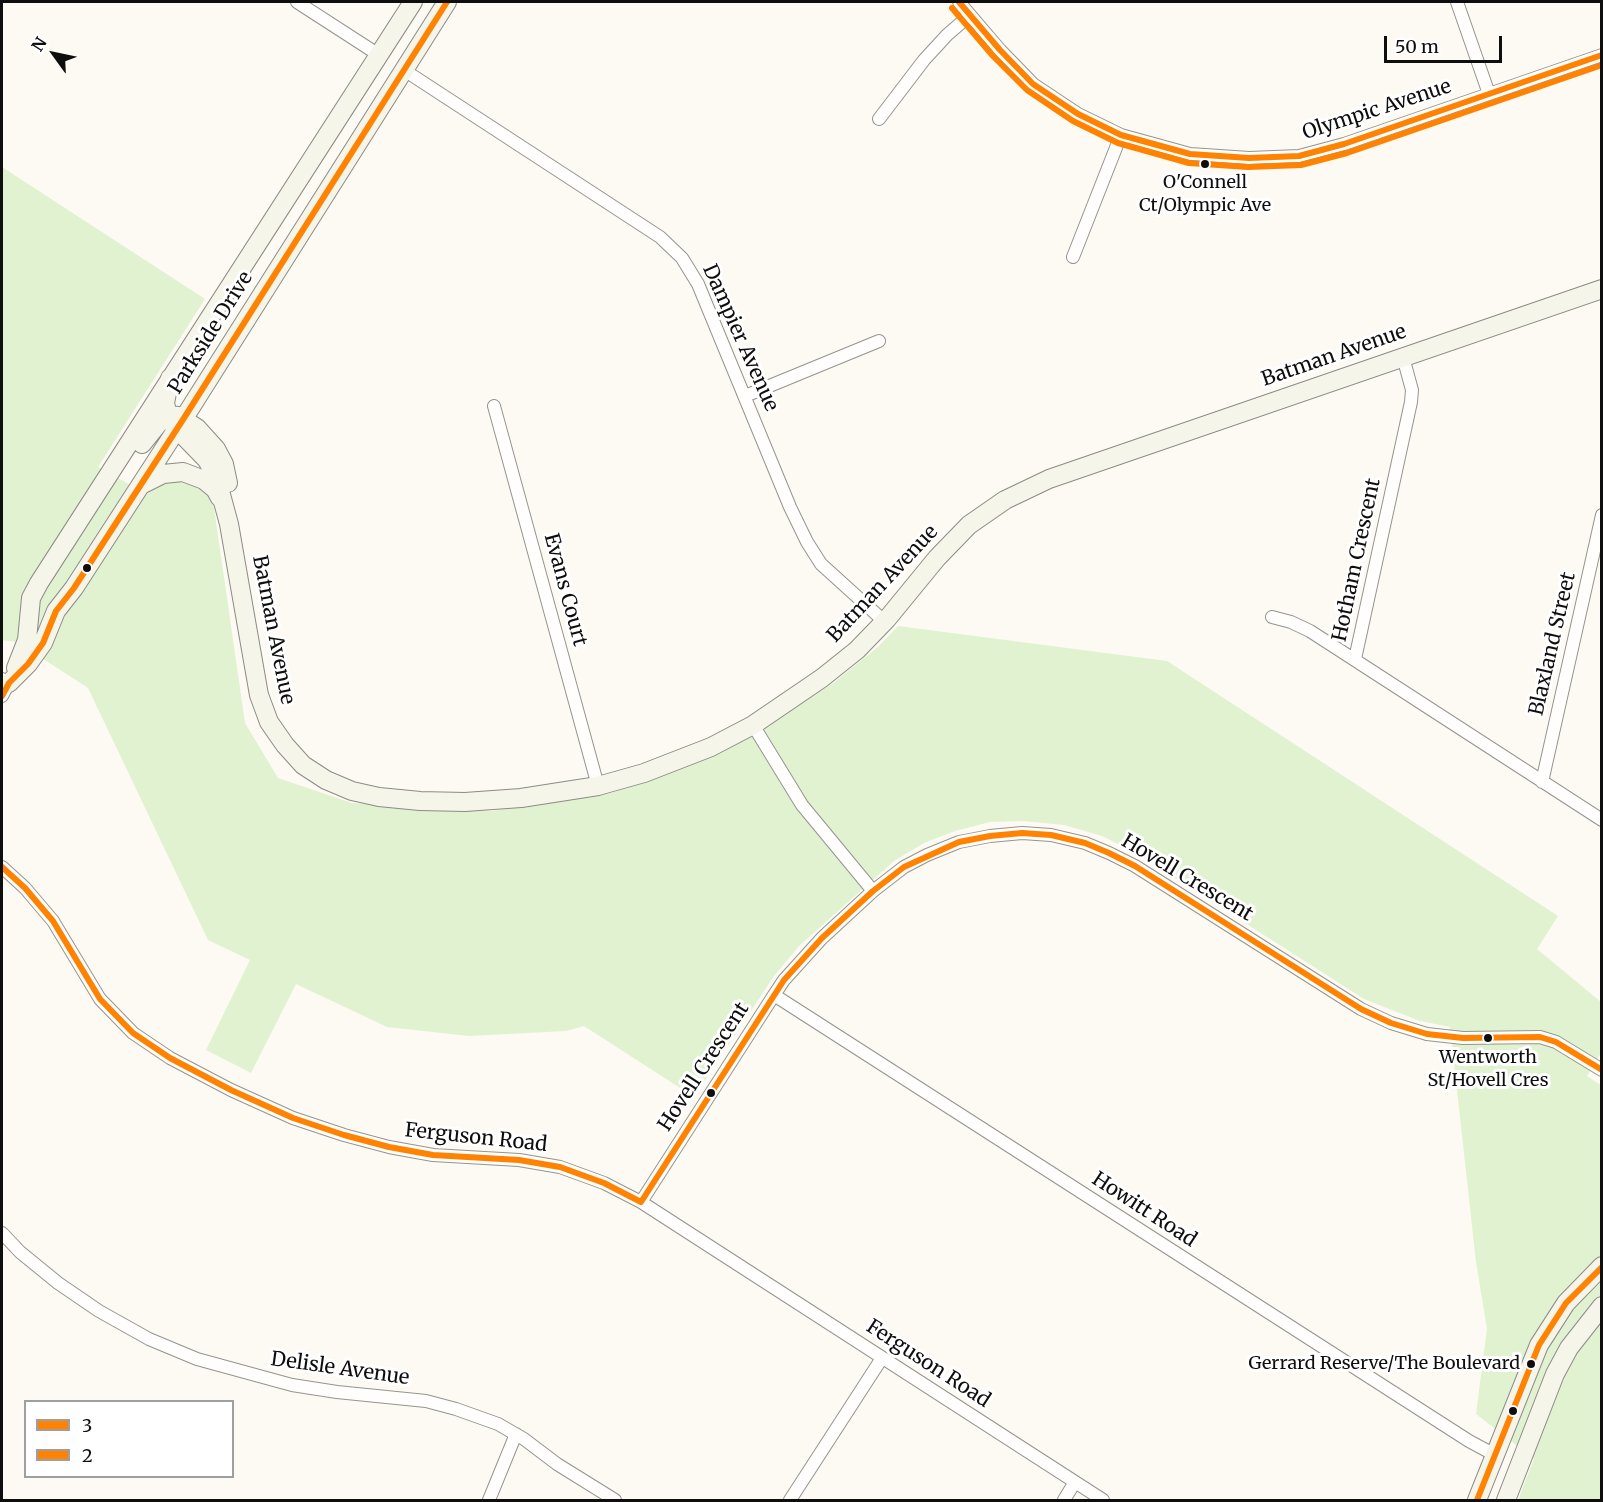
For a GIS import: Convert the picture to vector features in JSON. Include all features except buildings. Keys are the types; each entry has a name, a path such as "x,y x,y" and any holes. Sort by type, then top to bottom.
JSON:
{"street":[{"path":"297,2 404,70"},
{"name":"Parkside Drive","path":"4,686 27,640 32,595 413,2"},
{"name":"Parkside Drive","path":"4,686 33,657 48,634 56,611 74,588 139,488 176,421 447,2"},
{"name":"Olympic Avenue","path":"959,2 1033,84 1078,114 1121,135 1190,154 1249,158 1299,156 1344,144 1602,55"},
{"path":"1457,2 1489,94"},
{"path":"879,119 924,60 970,15"},
{"name":"Dampier Avenue","path":"404,70 640,224 682,258 698,284 790,507 807,542 821,564 885,622"},
{"path":"1074,257 1121,135"},
{"name":"Batman Avenue","path":"176,421 210,463 216,476 229,524 259,695 269,722 303,765 326,780 352,791 379,797 465,802 521,798 598,786 644,772 711,747 753,725 822,678 857,650 885,622 937,558 969,525 1005,500 1049,478 1602,289"},
{"path":"745,396 879,341"},
{"name":"Hotham Crescent","path":"1403,357 1412,390 1411,402 1355,659 1602,820"},
{"path":"68,539 113,489 152,429 176,421 165,403 171,378"},
{"name":"Evans Court","path":"494,406 598,786"},
{"name":"Batman Avenue","path":"176,421 202,432 222,459 229,490 229,524"},
{"name":"Batman Avenue","path":"139,488 157,476 174,471 183,472 199,477 212,486 223,505"},
{"name":"Blaxland Street","path":"1542,782 1602,515"},
{"path":"1272,617 1291,622 1310,631 1355,659"},
{"path":"753,725 801,806 873,891"},
{"name":"Hovell Crescent","path":"640,1202 774,996 790,973 822,938 873,891 904,867 959,842 990,836 1022,833 1051,835 1085,843 1135,866 1361,1009 1391,1023 1427,1034 1463,1038 1540,1037 1556,1042 1601,1070"},
{"name":"Ferguson Road","path":"2,867 25,888 53,921 100,999 133,1033 170,1058 293,1118 344,1135 389,1147 433,1155 519,1160 560,1167 604,1183 640,1202 1103,1500"},
{"name":"Howitt Road","path":"774,996 1494,1455"},
{"name":"Delisle Avenue","path":"2,1233 20,1252 58,1283 99,1311 149,1339 197,1359 292,1385 426,1401 456,1409 498,1424 516,1434 598,1491 615,1500"},
{"path":"1477,1500 1539,1345 1566,1303 1602,1266"},
{"path":"1506,1500 1554,1374 1569,1348 1602,1306"},
{"path":"790,1500 882,1358"},
{"path":"489,1500 516,1434"},
{"path":"1494,1455 1519,1465"},
{"path":"1064,1500 1075,1482"}],"green space":[{"path":"2,167 205,299 98,467 147,494 157,485 184,478 206,491 214,508 245,723 278,778 352,803 492,811 611,793 722,753 832,684 879,646 898,626 1167,661 1558,916 1537,949 1601,1002 1601,1053 1587,1076 1602,1086 1601,1500 1518,1500 1534,1459 1476,1414 1487,1329 1476,1262 1450,1027 1420,1021 1364,999 1134,852 1102,836 1064,825 1023,821 990,822 955,831 924,843 894,861 799,946 774,976 694,1097 584,1026 566,1031 469,1036 387,1027 296,984 251,1073 206,1050 250,960 208,940 88,688 17,642 2,640"}],"transit line":[{"name":"3","path":"2,696 9,683 28,664 43,643 56,611 74,588 184,418 447,2"},
{"name":"3","path":"959,2 1033,84 1078,114 1121,135 1190,154 1249,158 1299,156 1344,144 1602,55"},
{"name":"2","path":"952,8 993,56 1027,90 1073,121 1118,143 1189,163 1248,167 1301,165 1347,153 1602,65"},
{"name":"3","path":"641,1202 784,980 822,938 873,891 904,867 959,842 990,836 1022,833 1051,835 1085,843 1109,853 1135,866 1361,1009 1391,1023 1427,1034 1463,1038 1540,1037 1556,1042 1602,1070"},
{"name":"3","path":"2,867 25,888 53,921 100,999 133,1033 170,1058 231,1090 293,1118 344,1135 389,1147 433,1155 519,1160 560,1167 604,1183 641,1202"},
{"name":"3","path":"1477,1500 1539,1345 1566,1303 1602,1267"}],"place":[{"name":"O'Connell Ct/Olympic Ave","path":"1205,164"},
{"name":"Wentworth St/Hovell Cres","path":"1488,1038"},
{"name":"Gerrard Reserve/The Boulevard","path":"1531,1364"}]}
